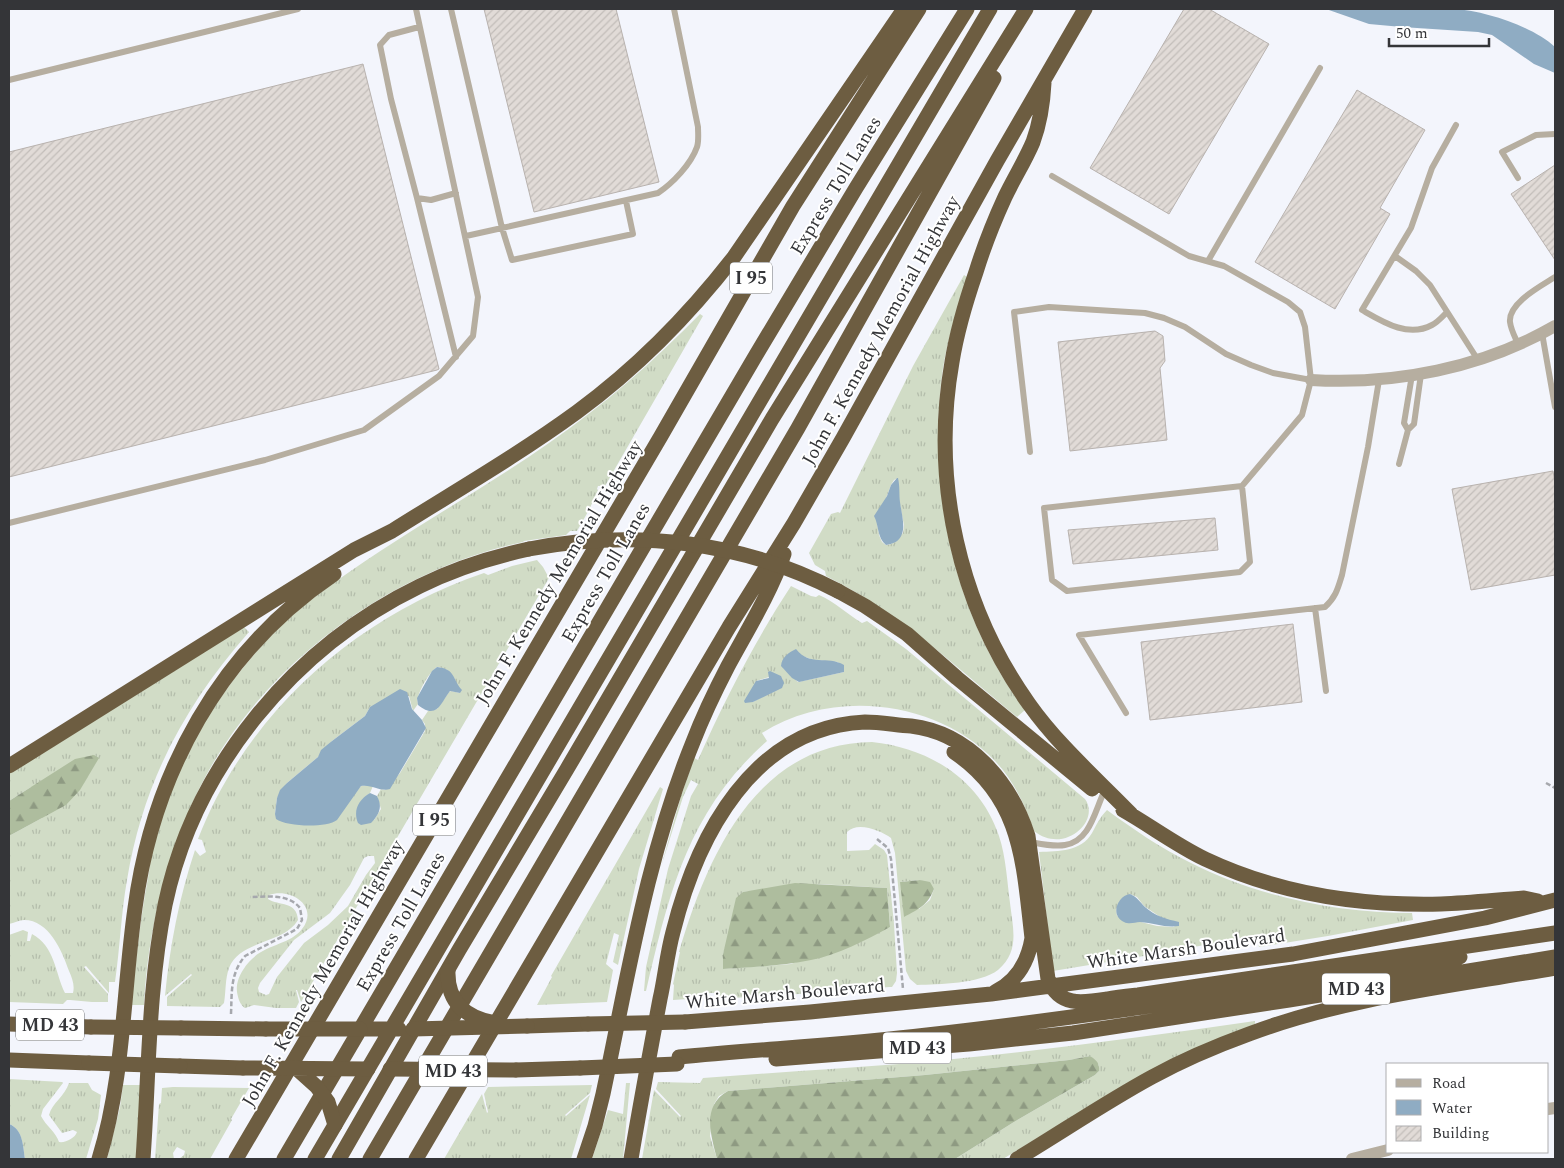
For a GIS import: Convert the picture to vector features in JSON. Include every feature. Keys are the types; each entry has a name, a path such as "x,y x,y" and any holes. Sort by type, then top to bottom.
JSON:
{"highway":[{"path":"99,1159 112,1113 116,1086 140,871 154,817 179,755 193,727 220,685 266,631 304,595 372,548 392,531 533,442 578,411 631,368 682,319 745,243 904,9"},
{"name":"John F. Kennedy Memorial Highway","path":"236,1159 430,826 661,436 793,206 919,9"},
{"name":"Express Toll Lanes","path":"284,1159 801,279 967,9"},
{"path":"315,1159 990,9"},
{"path":"339,1159 459,950 817,344 1026,9"},
{"path":"370,1159 798,428 975,110 1034,9"},
{"name":"John F. Kennedy Memorial Highway","path":"416,1159 729,627 794,523 1085,9"},
{"path":"1045,78 1042,106 1032,144 1006,195 984,249 956,339 947,402 945,452 948,492 954,533 967,580 987,631 999,655 1018,687 1043,722 1103,792"},
{"path":"584,1159 604,1094 652,866 666,816 693,741 728,667 772,586 794,523"},
{"path":"9,766 369,541 392,531"},
{"path":"143,1159 156,960 165,903 188,832 224,762 259,712 288,681 328,644 352,626 421,585 475,564 529,548 604,539 643,539 678,542 716,548 766,561 802,574 865,606 907,634 963,683 1131,814 1182,847 1205,859 1253,878 1303,892 1339,899 1389,903 1440,904 1524,898 1551,901"},
{"path":"631,1159 672,934 691,876 710,830 731,799 762,765 783,747 820,731 843,725 866,722 914,727 938,733 952,739 972,752 996,774 1024,822 1022,856 1031,932 1030,948 1024,966 1010,983 991,994"},
{"path":"1024,842 1048,978 1055,991 1072,1002 1084,1002 1555,933"},
{"name":"White Marsh Boulevard","path":"9,1024 91,1027 413,1029 685,1022 991,994 1294,954 1485,918 1551,901"},
{"path":"678,1060 927,1035 1166,1004 1383,970 1555,939"},
{"name":"MD 43","path":"9,1060 243,1068 516,1070 892,1050 1073,1033 1555,957"},
{"path":"1017,1159 1153,1077 1201,1054 1264,1028 1358,1004 1555,968"},
{"path":"448,971 450,993 454,1002 466,1012 490,1022 534,1026"},
{"path":"298,1069 317,1087 328,1102 335,1125"}],"street":[{"path":"1311,380 1340,382 1379,380 1417,374 1478,360 1518,344 1555,326"},
{"path":"1352,1159 1386,1150"}],"lane":[{"path":"9,80 298,9"},
{"path":"9,523 265,460 364,430 439,376 473,336 478,298 416,9"},
{"path":"451,9 502,228 512,260 633,234 626,200"},
{"path":"466,236 658,193 668,187 689,161 697,146 698,127 674,9"},
{"path":"420,26 389,35 380,45 456,357"},
{"path":"1208,261 1320,68"},
{"path":"1447,312 1432,325 1416,329 1403,329 1388,325 1362,310 1411,228 1432,168 1456,125"},
{"path":"1518,178 1502,152 1536,135 1555,134"},
{"path":"1052,176 1189,256 1224,266 1288,302 1300,312 1305,327 1311,380 1302,415 1242,486 1044,508 1052,580 1068,591 1240,572 1250,562 1242,486"},
{"path":"417,198 432,200 456,193"},
{"path":"1395,256 1424,278 1430,285 1478,360"},
{"path":"1518,344 1510,322 1510,313 1516,304 1555,277"},
{"path":"1030,452 1014,312 1049,306 1145,313 1164,318 1185,327 1226,354 1250,364 1273,373 1311,380"},
{"path":"1542,333 1555,407"},
{"path":"1400,464 1408,430 1404,423 1417,374"},
{"path":"1126,713 1079,635 1315,608 1325,606 1333,600 1338,591 1368,447 1379,380"},
{"path":"1315,608 1326,691"},
{"path":"1024,842 1065,846 1077,841 1088,830 1103,792"}],"path":[{"path":"1546,783 1555,788"},
{"path":"877,839 888,848 891,859 903,1003"},
{"path":"230,1028 233,975 240,962 245,956 297,929 302,920 300,908 291,901 280,897 250,897"}],"green space":[{"path":"964,275 967,277 943,368 939,413 942,503 963,591 979,633 1000,673 1025,710 1017,717 902,623 878,606 826,576 825,571 815,565 809,553 831,514 840,513 913,366","holes":["898,478 899,500 904,525 903,533 891,544 886,545 882,542 879,535 877,522 891,485"]},
{"path":"700,314 703,316 605,486 598,486 589,510 577,531 570,531 566,535 524,541 473,556 425,575 378,600 334,629 294,663 258,701 226,743 200,787 177,839 168,866 155,921 146,977 144,1005 131,1005 140,925 152,850 170,793 184,760 214,707 251,658 272,635 316,596 373,556 549,443 589,414 646,366"},
{"path":"537,560 549,578 301,1002 296,990 299,1002 296,1008 254,1005 245,1008 237,994 239,977 250,961 257,954 296,935 307,921 305,906 300,900 293,896 277,893 269,895 268,899 291,907 297,914 298,920 283,934 242,952 235,959 228,972 224,1003 220,1007 167,1006 167,997 192,975 165,996 176,922 189,868 195,850 200,856 206,852 202,840 198,839 219,793 246,750 277,710 312,674 351,643 393,615 437,592 484,573 488,575 512,566","holes":["437,667 450,673 460,693 449,692 437,709 428,711 422,720 425,724 425,731 400,773 385,790 381,789 377,796 381,809 374,820 366,796 370,793 373,786 368,785 361,786 351,798 275,814 277,798 287,783 318,757 332,741 365,716 370,707 409,696 413,711 418,704 423,684","374,856 375,863 348,906 328,925 304,943 277,977 269,994 266,995 259,992 260,983 294,940 330,913 350,885 364,858"]},
{"path":"791,586 811,596 816,597 819,595 825,598 862,623 867,621 906,649 1085,799 1089,808 1088,817 1084,825 1077,832 1068,837 1057,839 1045,837 1034,831 1018,794 1008,777 995,761 971,740 944,725 915,713 883,707 852,706 820,710 790,719 762,733 767,741 740,768 718,796 700,825 674,887 646,991 644,991 646,967 668,869 691,796 698,784 691,780 683,797 661,867 694,758 698,760 741,671","holes":["800,655 813,660 838,662 844,672 798,682 783,668","769,677 762,697 753,702 756,681"]},
{"path":"244,627 249,632 205,688 186,717 155,778 134,845 125,893 115,982 109,982 109,993 86,966 84,967 108,994 108,1002 67,1000 63,1004 9,1002 9,935 23,930 28,932 27,941 30,941 32,934 45,945 53,960 65,993 73,993 74,987 63,955 53,938 41,925 33,921 22,920 9,924 9,836 42,818 31,787 9,801 9,774"},
{"path":"872,742 893,745 913,751 932,759 950,770 979,798 999,836 1005,861 1013,939 1010,955 1005,963 990,975 970,981 917,985 910,979 906,971 895,853 891,838 876,830 857,827 847,832 847,851 869,850 875,844 884,850 887,855 897,973 896,981 892,987 717,999 714,993 710,993 688,999 673,1000 673,984 679,952 691,916 705,879 722,844 742,812 767,784 797,762 832,747","holes":["920,880 934,889 930,900 919,909 900,882","819,884 887,888 890,927 791,964 723,969 723,954 743,892"]},
{"path":"94,755 99,758 80,790 66,805 9,836 9,801 75,759"},
{"path":"660,787 663,789 639,869 618,965 613,962 619,935 614,933 606,964 613,970 607,1002 537,1005 551,976"},
{"path":"1107,810 1127,825 1180,857 1217,875 1244,885 1271,894 1327,906 1355,910 1412,913 1413,920 1259,947 1256,935 1053,971 1039,852 1069,849 1082,844 1092,833","holes":["1130,894 1137,897 1144,906 1175,927 1157,926 1117,916 1117,908 1121,900"]},
{"path":"920,880 930,882 934,889 932,894 919,909 904,917 900,882"},
{"path":"795,883 887,888 890,927 852,946 821,958 778,965 723,969 723,954 736,898 743,892"},
{"path":"1255,1021 1255,1024 1127,1083 1003,1159 955,1159 1095,1075 1099,1071 1099,1065 1090,1056 1069,1060 925,1075 728,1091 719,1096 714,1104 710,1136 717,1159 642,1159 654,1090 681,1116 656,1089 658,1082 700,1083 703,1078 899,1064 988,1055"},
{"path":"1090,1056 1096,1060 1099,1066 1099,1071 1095,1075 955,1159 717,1159 712,1140 711,1113 720,1097 728,1091 925,1075 1069,1060"},
{"path":"9,1079 63,1083 43,1109 41,1116 56,1135 59,1142 70,1140 77,1132 73,1130 62,1133 49,1115 69,1083 88,1083 92,1090 101,1095 98,1119 86,1159 25,1159 20,1134 14,1126 9,1124"},
{"path":"626,1083 630,1083 623,1159 592,1159 608,1110 623,1114"},
{"path":"123,1085 141,1085 136,1159 107,1159 120,1107"},
{"path":"592,1085 590,1093 565,1115 590,1095 571,1159 444,1159 482,1094 488,1112 484,1094 488,1087"},
{"path":"162,1088 249,1088 210,1159 179,1159 184,1155 185,1151 177,1147 173,1153 174,1159 155,1159"}],"water":[{"path":"1326,9 1455,9 1494,16 1534,32 1555,47 1555,73 1534,64 1492,35 1478,32 1369,24"},
{"path":"897,478 903,528 899,539 894,543 886,545 881,539 874,516 887,496 891,485"},
{"path":"796,649 807,658 838,662 844,665 844,672 799,682 792,678 781,666 786,656"},
{"path":"437,667 451,672 462,690 460,693 450,691 434,711 430,711 418,705 417,698 432,671"},
{"path":"770,671 781,676 784,683 782,688 753,702 745,703 744,701 756,681 769,678 768,672"},
{"path":"400,689 407,692 412,709 422,720 426,728 390,789 383,790 361,786 337,820 332,823 297,825 281,822 276,819 277,798 280,790 318,757 321,750 365,716 370,707"},
{"path":"370,793 377,796 380,804 379,811 371,823 361,825 358,823 356,810 360,802"},
{"path":"1130,894 1153,913 1179,922 1179,926 1124,922 1117,915 1117,906 1122,898"},
{"path":"9,1124 14,1126 20,1134 25,1159 9,1159"}],"building":[{"path":"484,9 616,9 659,182 534,212"},
{"path":"1184,9 1209,9 1269,44 1169,214 1090,168"},
{"path":"363,64 439,369 9,477 9,152"},
{"path":"1357,90 1425,130 1380,208 1390,214 1335,309 1255,262"},
{"path":"1555,165 1555,260 1511,194"},
{"path":"1155,331 1163,336 1165,361 1160,368 1167,440 1070,451 1058,342"},
{"path":"1553,471 1555,483 1555,575 1471,590 1452,489"},
{"path":"1215,518 1218,550 1073,564 1068,530"},
{"path":"1293,624 1302,702 1150,720 1141,642"}]}
